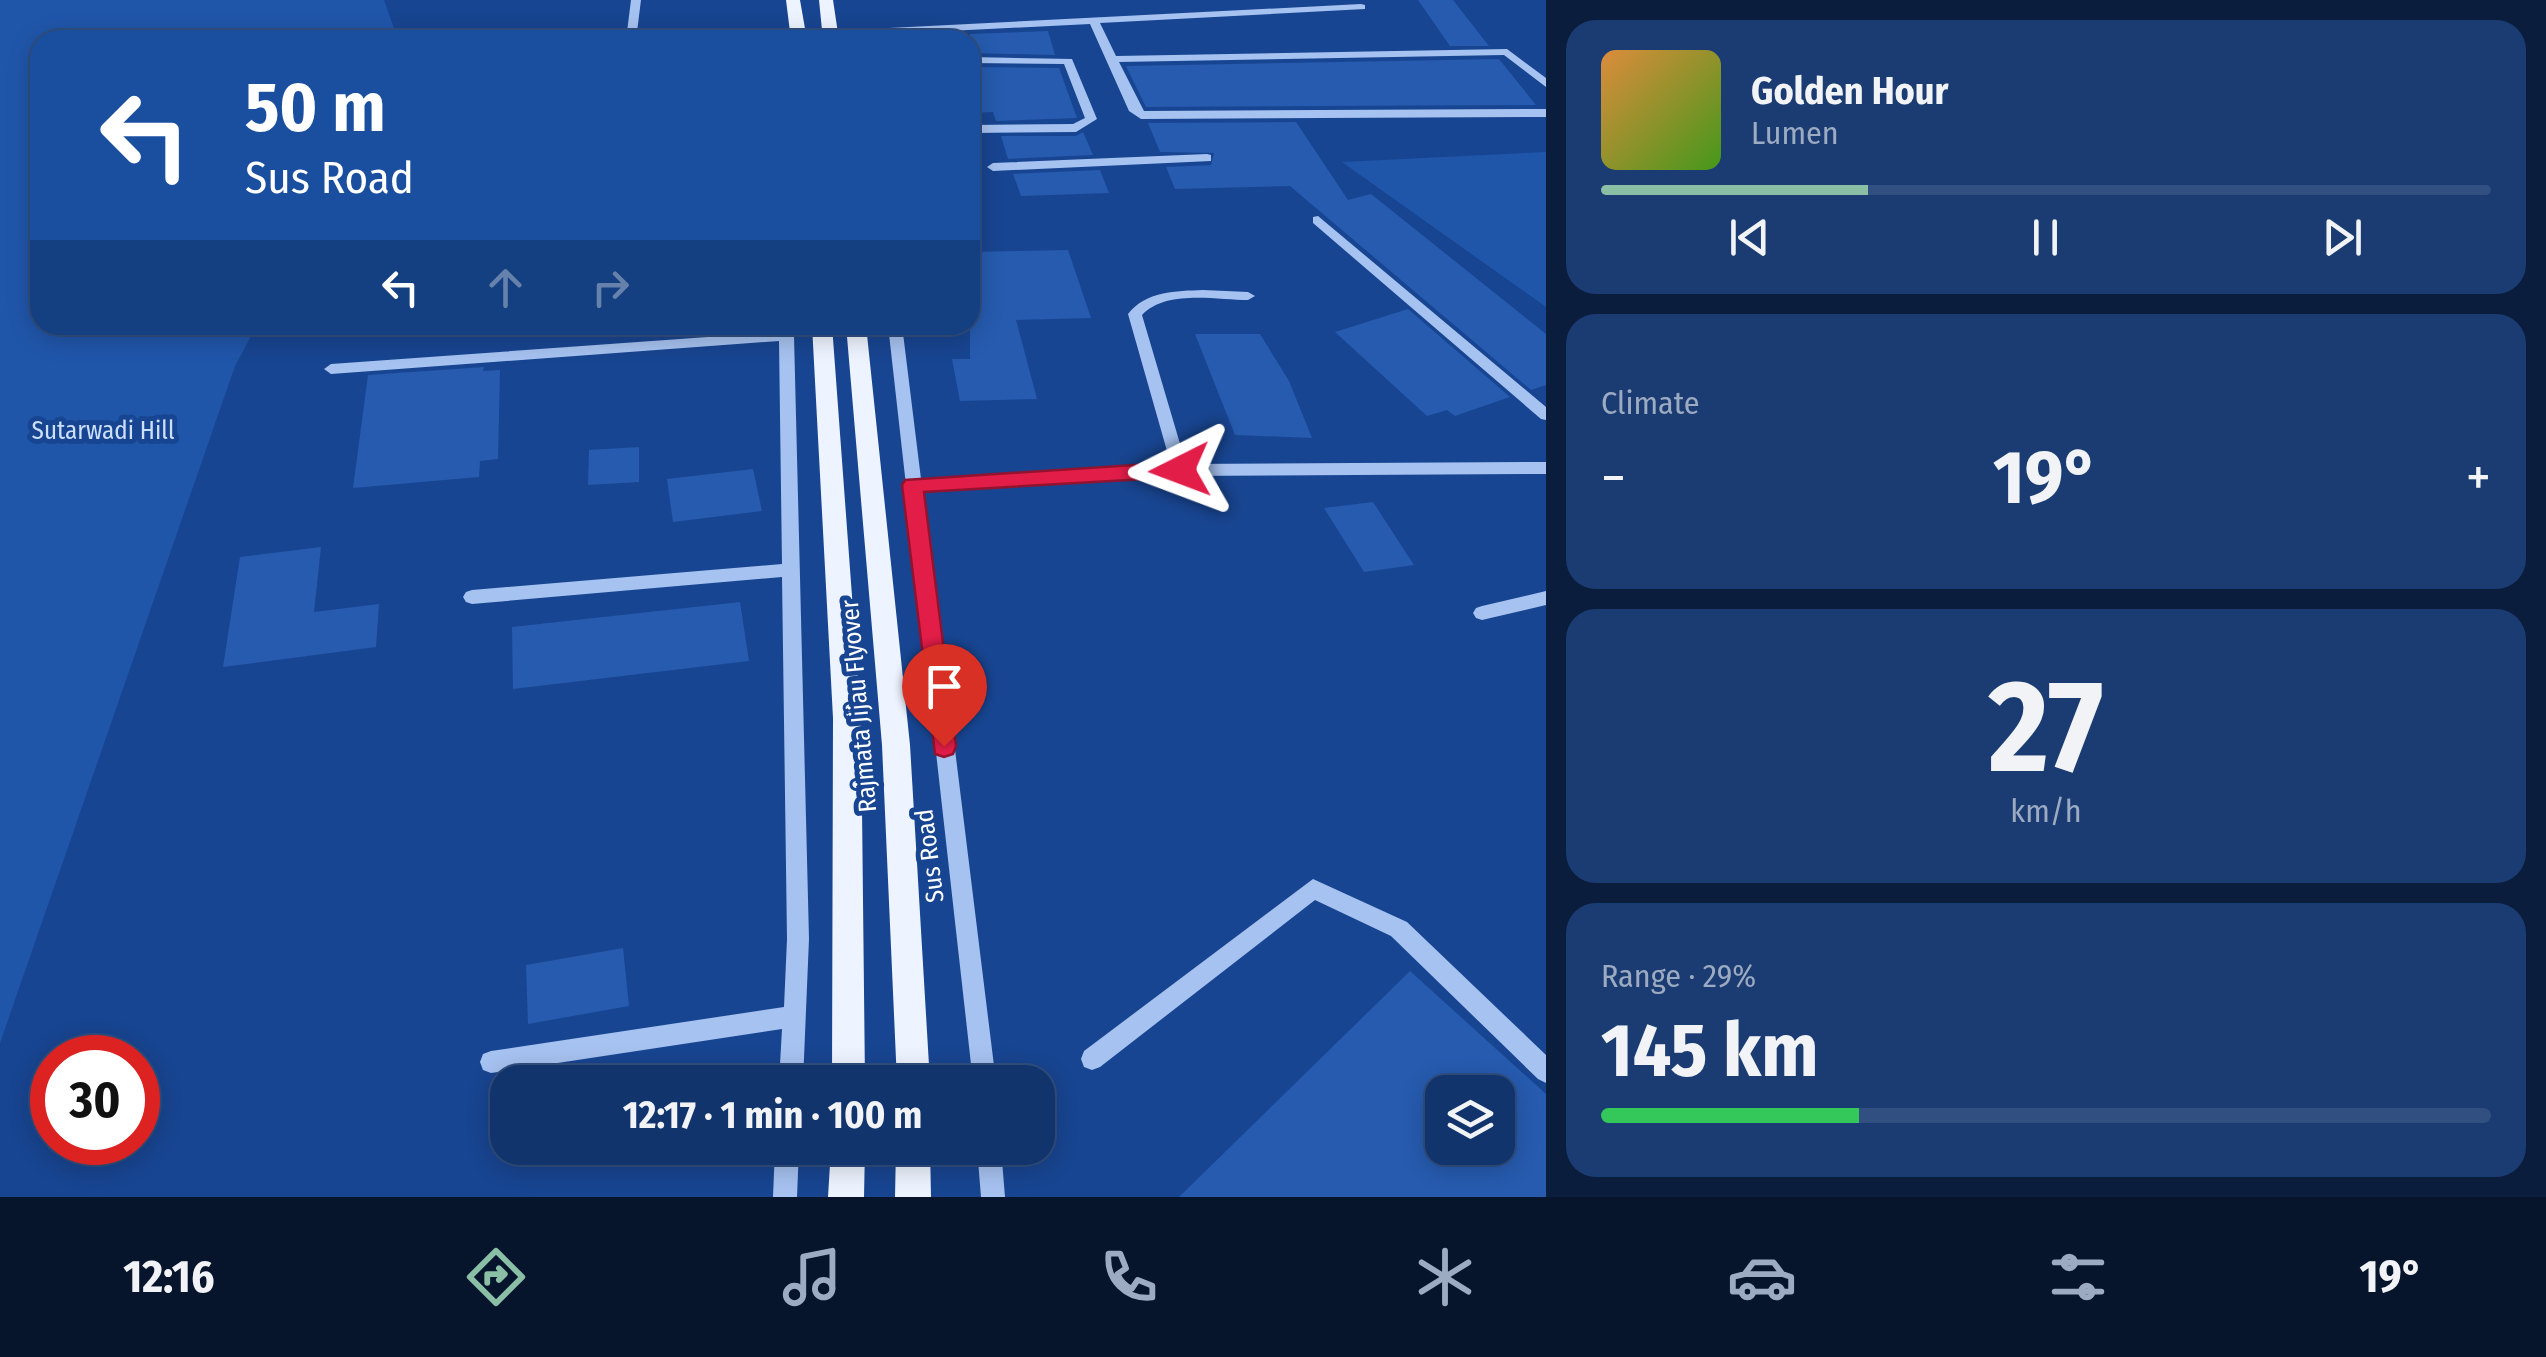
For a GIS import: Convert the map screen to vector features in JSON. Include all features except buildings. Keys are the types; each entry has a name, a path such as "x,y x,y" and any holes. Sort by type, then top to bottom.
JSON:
{"main road":[{"path":"793,0 796,30"},
{"path":"826,0 831,30"},
{"name":"Rajmata Jijau Flyover","path":"823,335 847,718 849,1065"},
{"name":"Rajmata Jijau Flyover","path":"857,335 896,745 913,1065"},
{"path":"846,1197 847,1165"},
{"path":"913,1165 913,1197"}],"street":[{"path":"632,30 636,0"},
{"path":"980,32 1117,18 1360,7"},
{"path":"1093,20 1135,112 1140,115 1546,113"},
{"path":"1112,59 1507,52 1546,84"},
{"path":"980,60 1068,60 1091,119 1076,128 980,128"},
{"path":"993,167 1207,158"},
{"path":"1318,220 1546,415"},
{"path":"1180,470 1134,314 1139,306 1160,297 1248,296"},
{"path":"331,369 733,335"},
{"path":"786,335 798,939 792,1065"},
{"name":"Sus Road","path":"896,335 982,1065"},
{"path":"912,485 1180,470 1546,468"},
{"path":"472,597 791,570"},
{"path":"1482,613 1546,598"},
{"path":"1092,1059 1313,889 1399,929 1546,1071"},
{"path":"491,1062 794,1016"},
{"path":"785,1197 786,1165"},
{"path":"991,1165 993,1197"}],"green space":[{"name":"Sutarwadi Hill","path":"0,0 384,0 394,30 30,30 30,335 252,335 235,366 0,1043"},
{"path":"1546,152 1546,307 1342,162"}],"route":[{"path":"944,746 912,485 1180,470"}]}
